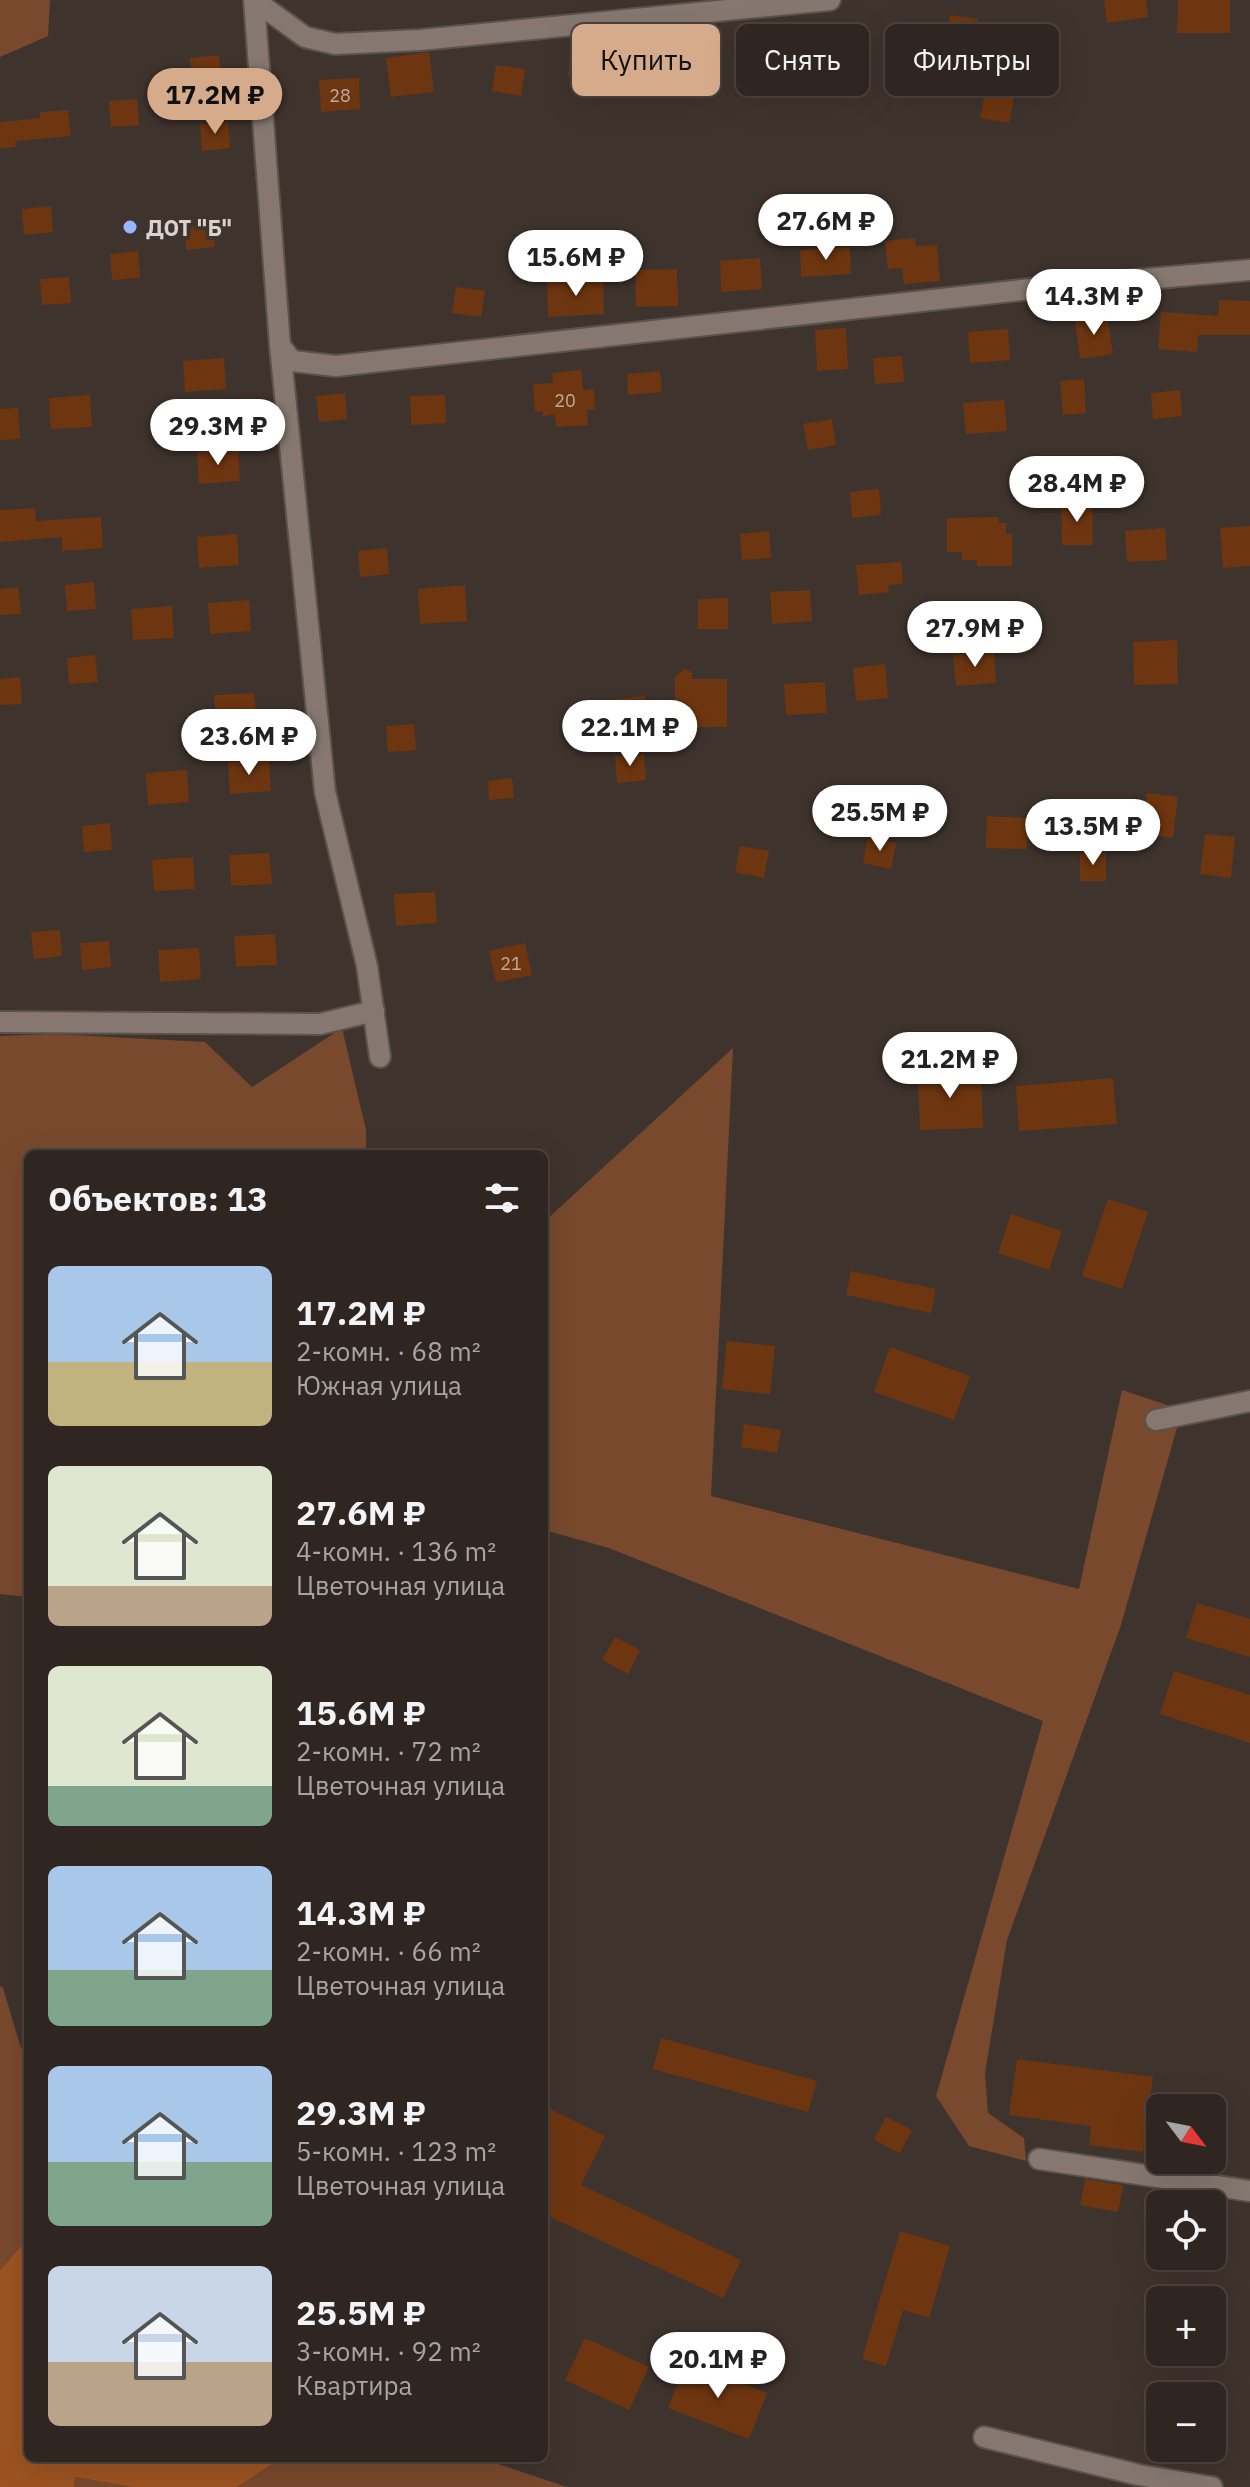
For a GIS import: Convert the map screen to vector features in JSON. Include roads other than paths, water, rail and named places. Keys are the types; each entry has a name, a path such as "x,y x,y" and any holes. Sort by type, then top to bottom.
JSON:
{"street":[{"path":"254,0 305,37 335,44 434,39 830,0"},
{"path":"254,0 280,346 325,792 367,966 380,1057"},
{"path":"280,346 292,361 336,366 1015,291 1250,270"},
{"path":"0,1022 320,1024 374,1011"},
{"path":"1156,1420 1250,1401"},
{"path":"1039,2159 1250,2191"},
{"path":"984,2437 1139,2475 1212,2487"}],"place":[{"name":"ДОТ \"Б\"","path":"130,227"}]}
